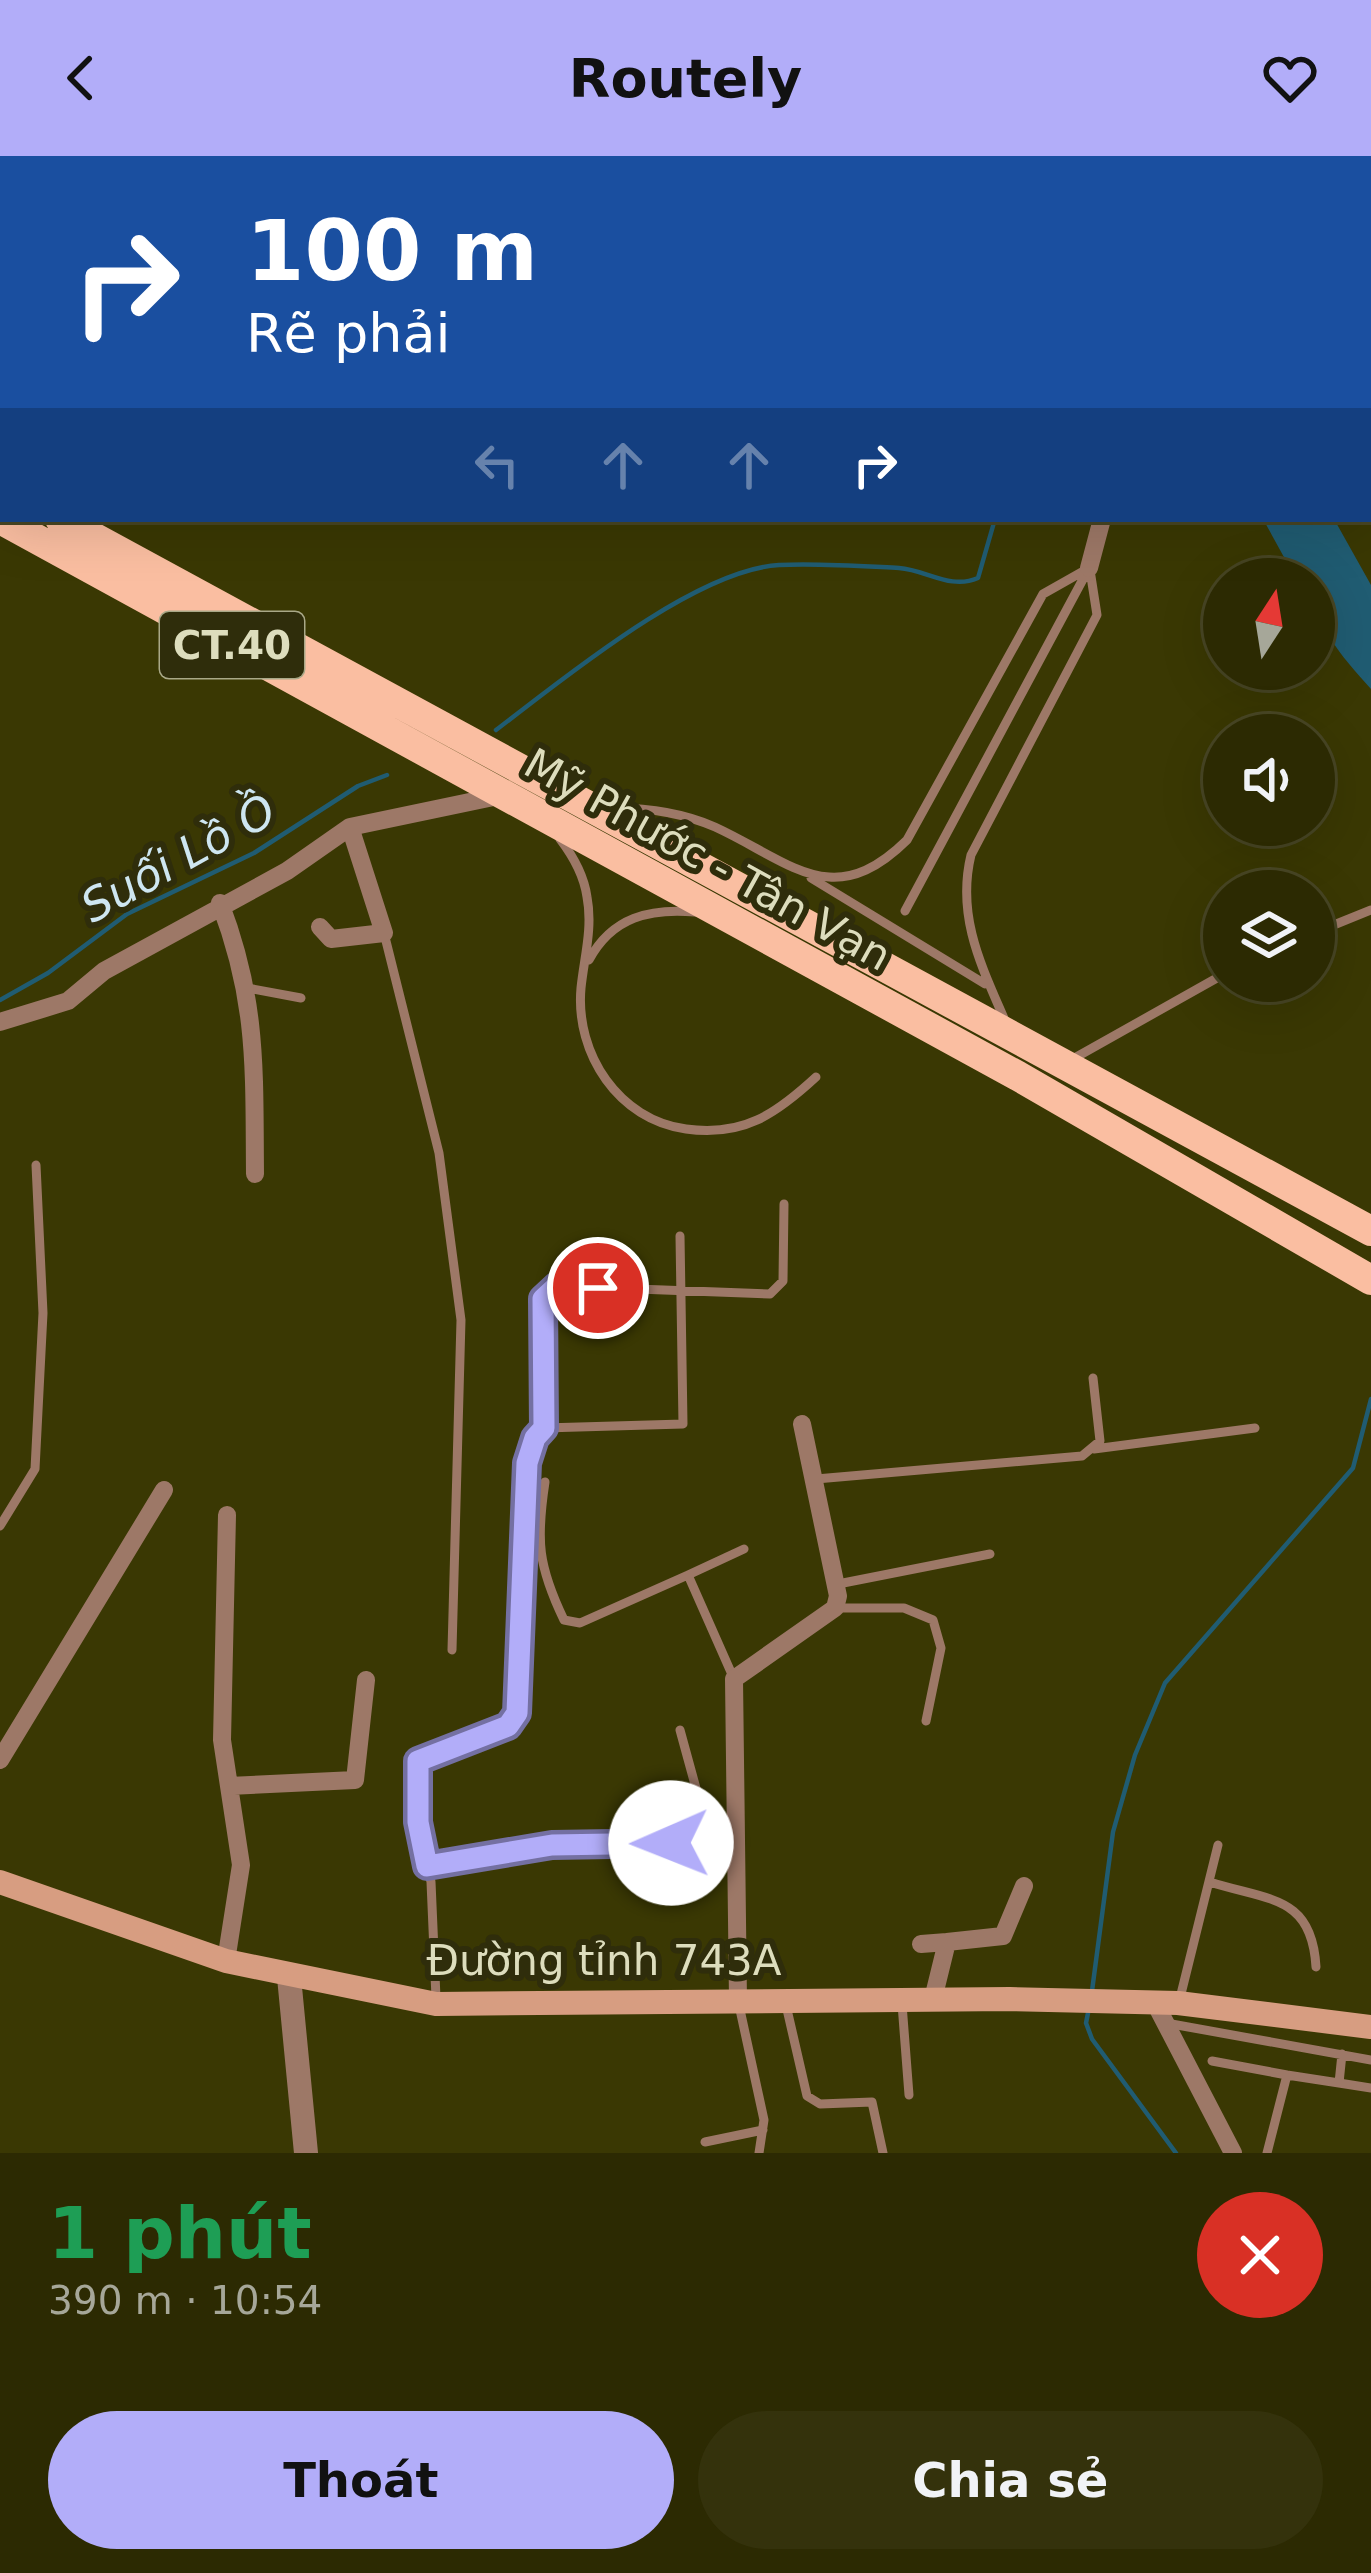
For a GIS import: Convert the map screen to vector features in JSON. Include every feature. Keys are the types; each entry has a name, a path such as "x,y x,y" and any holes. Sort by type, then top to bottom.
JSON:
{"main road":[{"name":"Mỹ Phước - Tân Vạn","path":"5,522 1018,1076 1359,1273"},
{"name":"Mỹ Phước - Tân Vạn","path":"66,522 1365,1228"},
{"name":"Đường tỉnh 743A","path":"0,1882 226,1961 436,2004 1010,1999 1116,2002 1166,2010"},
{"path":"1166,2010 1370,2023"}],"street":[{"path":"1089,568 1101,522"},
{"path":"0,1022 68,1000 104,971 220,904 287,872 350,827 503,795"},
{"path":"320,927 331,939 384,932 350,827"},
{"path":"220,904 254,1024 255,1174"},
{"path":"738,2000 734,1678 835,1608 838,1584 802,1424"},
{"path":"0,1760 164,1490"},
{"path":"226,1961 241,1865 230,1786 220,1634 227,1515"},
{"path":"230,1786 355,1780 366,1679"},
{"path":"921,1944 1003,1936 1024,1886"},
{"path":"933,1999 947,1942"},
{"path":"289,1977 305,2153"},
{"path":"1166,2010 1233,2153"}],"lane":[{"path":"810,877 844,878 882,865 907,841 1043,593 1089,568"},
{"path":"905,911 1089,568"},
{"path":"1011,1034 966,922 967,871 1096,615 1089,568"},
{"path":"595,809 646,808 685,815 810,877 863,914 962,966 993,993"},
{"path":"534,812 578,866 588,898 586,965 580,990 585,1036 595,1064 634,1110 674,1127 707,1132 745,1128 777,1114 816,1077"},
{"path":"586,965 597,944 637,916 662,909 721,914"},
{"path":"1335,925 1371,910"},
{"path":"384,932 439,1153 461,1320 452,1650"},
{"path":"1066,1063 1203,986"},
{"path":"247,988 302,998"},
{"path":"0,1526 35,1469 44,1313 36,1166"},
{"path":"436,2004 427,1866 418,1822 418,1761 508,1726 517,1713 527,1463 535,1438 544,1428 546,1291 557,1286 779,1290 784,1204"},
{"path":"544,1428 683,1424 680,1236"},
{"path":"1093,1378 1101,1427 1094,1449"},
{"path":"816,1479 1082,1456 1094,1449 1255,1428"},
{"path":"545,1482 538,1551 542,1574 564,1620 580,1623 744,1549"},
{"path":"838,1584 990,1554"},
{"path":"688,1575 734,1678"},
{"path":"835,1608 904,1608 933,1620 941,1648 926,1721"},
{"path":"427,1866 552,1845 711,1843 680,1730"},
{"path":"1218,1845 1166,2010 1371,2060"},
{"path":"1210,1882 1300,1914 1312,1927 1316,1967"},
{"path":"902,1999 909,2095"},
{"path":"738,2000 763,2130 759,2153"},
{"path":"785,2000 807,2096 820,2104 872,2102 883,2153"},
{"path":"1340,2084 1342,2054"},
{"path":"1212,2061 1371,2088"},
{"path":"1268,2153 1287,2075"},
{"path":"705,2141 763,2130"}],"water":[{"path":"1265,522 1336,522 1371,585 1371,689 1335,644 1335,558 1284,558"}],"waterway":[{"name":"Suối Lồ Ồ","path":"496,730 631,630 709,586 745,571 794,564 899,568 948,581 968,581 978,578 994,522"},
{"name":"Suối Lồ Ồ","path":"0,1000 48,973 127,914 254,853 358,786 387,775"},
{"path":"1092,1991 1113,1832 1135,1755 1165,1683 1353,1468 1371,1399"},
{"path":"1089,2008 1086,2023 1092,2039 1176,2153"}],"route":[{"path":"598,1288 557,1286 546,1291 543,1299 544,1428 535,1438 527,1463 517,1713 508,1726 418,1761 418,1822 427,1866 552,1845 671,1843"}]}
